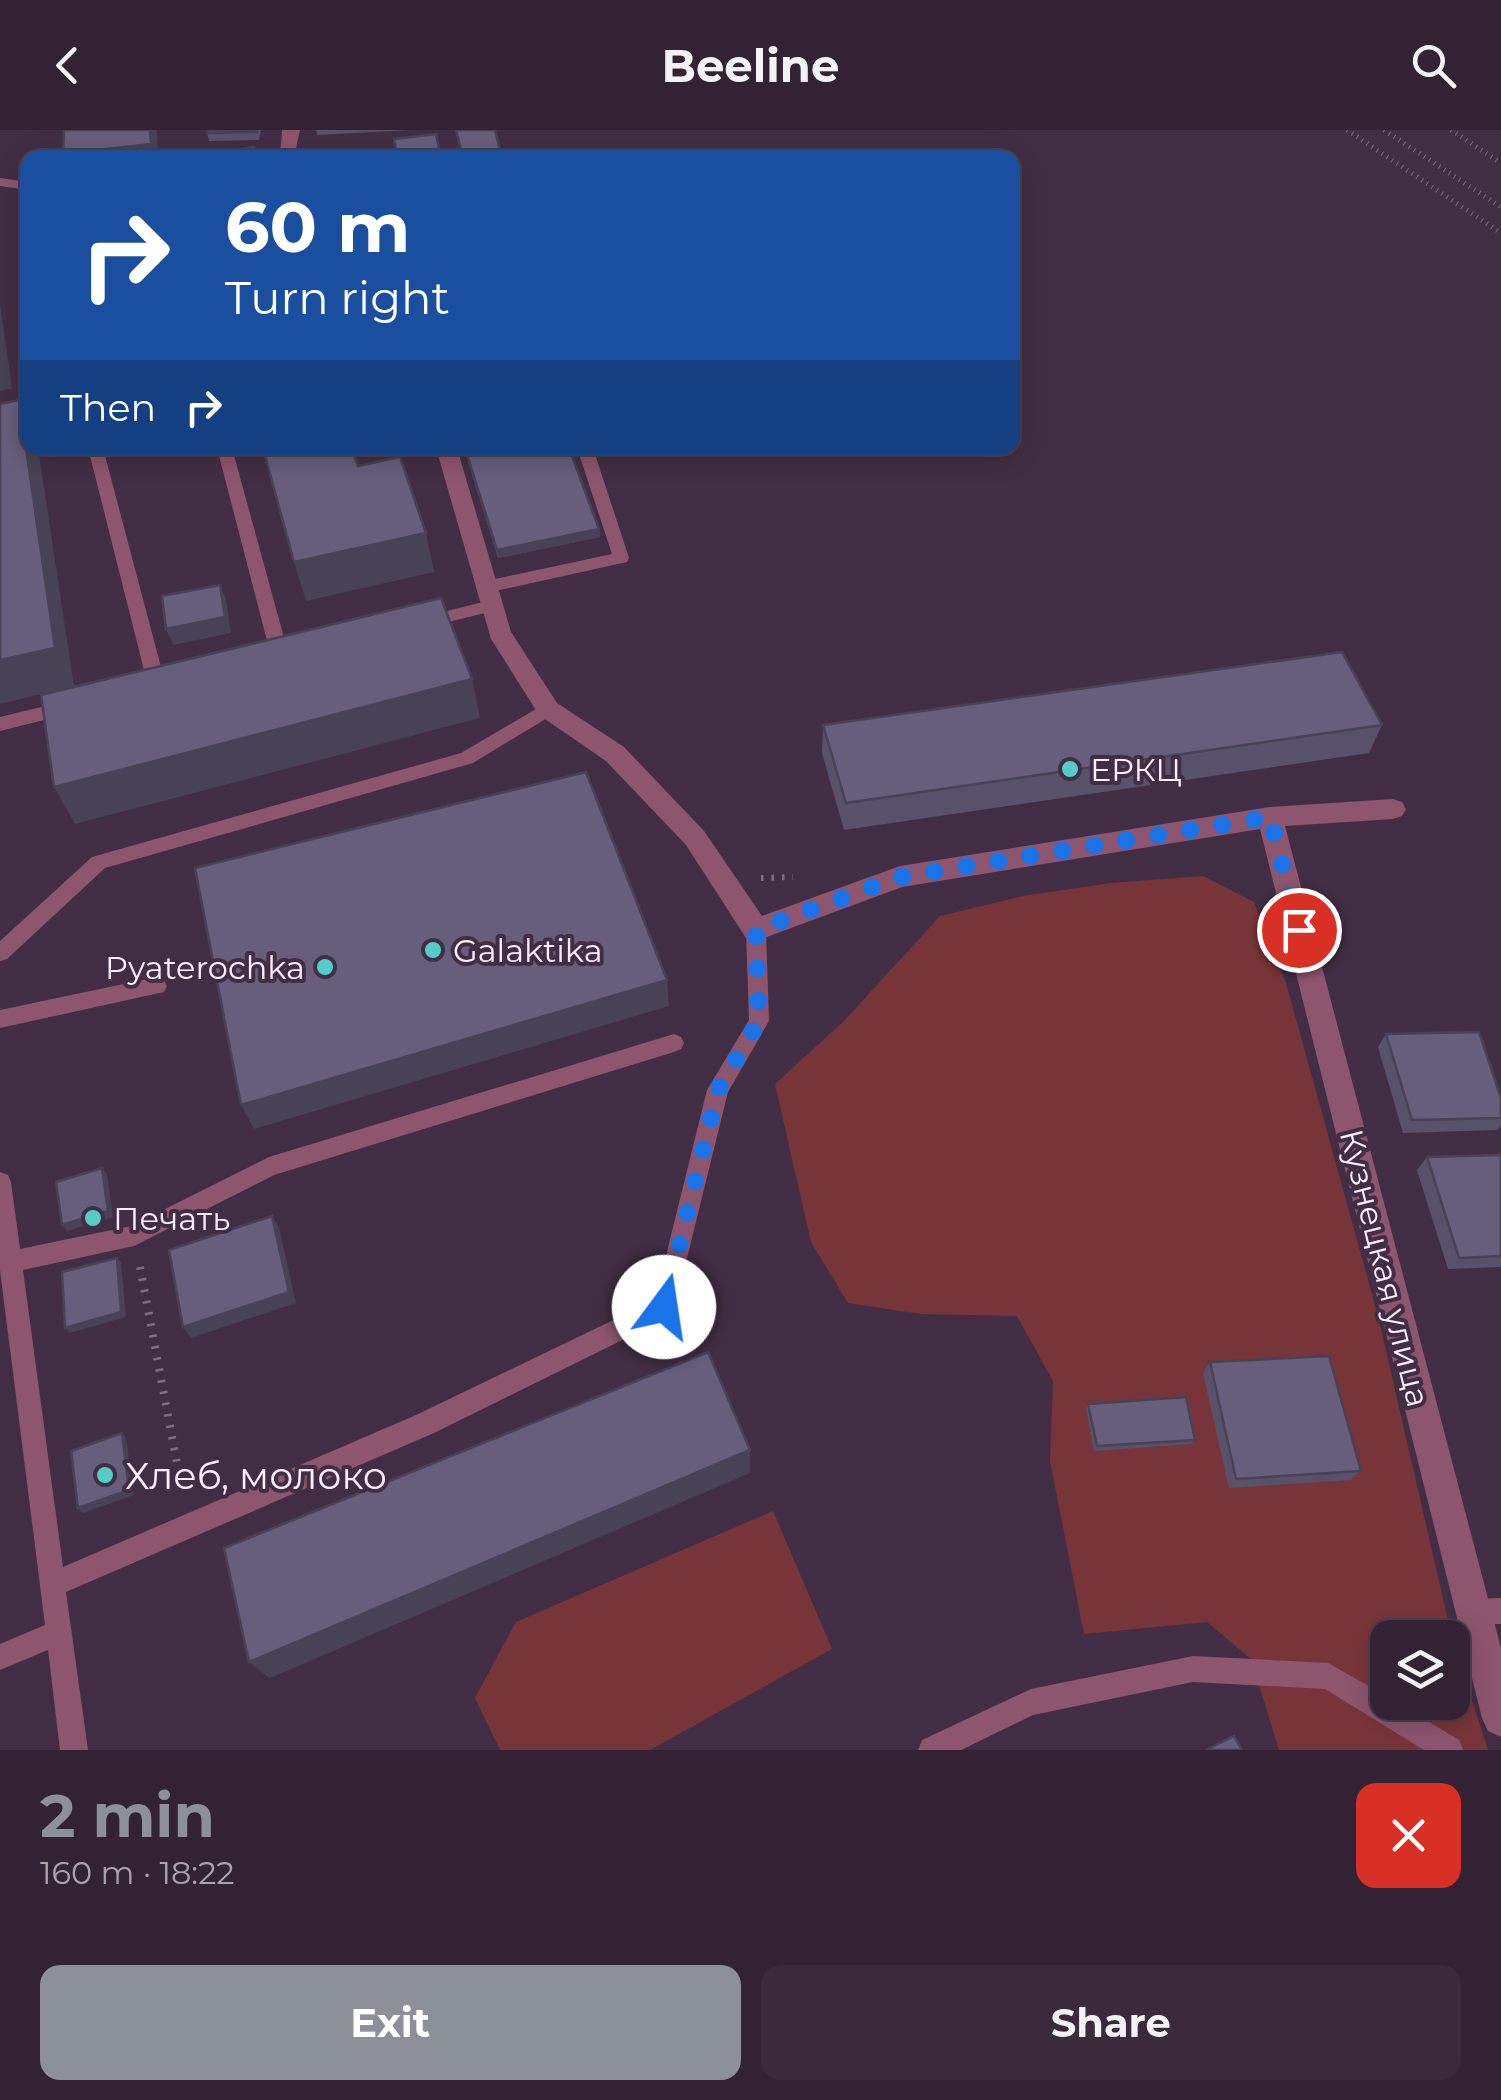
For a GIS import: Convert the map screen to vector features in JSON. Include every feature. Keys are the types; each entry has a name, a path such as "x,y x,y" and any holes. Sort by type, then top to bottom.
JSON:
{"street":[{"path":"448,455 499,632 548,709 615,754 695,838 756,930 900,877 1270,817 1393,809"},
{"name":"Кузнецкая улица","path":"1270,817 1487,1612 1501,1718"}],"lane":[{"path":"97,455 157,686"},
{"path":"226,455 271,658 299,652"},
{"path":"414,624 488,596 621,558 587,455"},
{"path":"0,724 87,703"},
{"path":"0,953 99,862 467,758 548,709"},
{"path":"52,1584 425,1424 664,1307 718,1090 759,1021 756,930"},
{"path":"0,1019 157,986"},
{"path":"10,1262 134,1236 269,1167 674,1042"},
{"path":"0,1182 74,1750"},
{"path":"0,1657 58,1632"},
{"path":"932,1750 1031,1702 1193,1669 1328,1676 1449,1750"}],"path":[{"path":"1347,130 1501,233"},
{"path":"1384,130 1501,208"},
{"path":"1451,130 1501,162"},
{"path":"134,1236 189,1526"}],"shaded area":[{"path":"1203,876 1254,902 1286,983 1378,1316 1448,1620 1370,1620 1370,1720 1470,1720 1470,1694 1488,1750 1279,1750 1251,1659 1207,1622 1084,1634 1050,1461 1053,1381 1017,1316 921,1314 848,1303 811,1242 775,1084 844,1021 940,916 1023,896 1111,883"},
{"path":"773,1511 832,1649 650,1750 500,1750 475,1698 516,1622"}],"building":[{"path":"64,130 150,130 151,144 63,150"},
{"path":"257,130 257,132 207,133"},
{"path":"456,130 495,130 500,150 461,150"},
{"path":"436,134 439,150 396,150 394,139"},
{"path":"19,400 20,455 27,455 55,648 0,660 0,404"},
{"path":"265,455 354,455 358,466 400,457 426,533 294,562"},
{"path":"467,455 572,455 599,529 497,550"},
{"path":"220,585 225,617 166,629 162,596"},
{"path":"441,598 472,679 54,787 41,695"},
{"path":"1342,652 1382,725 846,803 823,725"},
{"name":"Galaktika","path":"586,772 667,980 241,1105 195,868"},
{"path":"1479,1032 1501,1098 1501,1118 1412,1120 1386,1034"},
{"path":"1501,1155 1501,1256 1459,1258 1427,1157"},
{"path":"102,1168 108,1211 62,1225 56,1182"},
{"path":"272,1216 289,1292 183,1327 169,1250"},
{"path":"117,1258 121,1312 65,1328 62,1272"},
{"path":"708,1352 750,1450 249,1662 224,1548"},
{"path":"1329,1356 1361,1471 1236,1479 1210,1362"},
{"path":"1186,1397 1195,1440 1097,1446 1088,1404"},
{"name":"Хлеб, молоко","path":"122,1433 129,1490 78,1508 71,1451"},
{"path":"1234,1736 1242,1750 1206,1750"}],"place":[{"name":"ЕРКЦ","path":"1070,769"},
{"name":"Galaktika","path":"433,950"},
{"name":"Pyaterochka","path":"325,967"},
{"name":"Печать","path":"93,1218"},
{"name":"Хлеб, молоко","path":"105,1475"}],"route":[{"path":"664,1307 718,1090 759,1021 756,930 900,877 1270,817 1299,930"}]}
